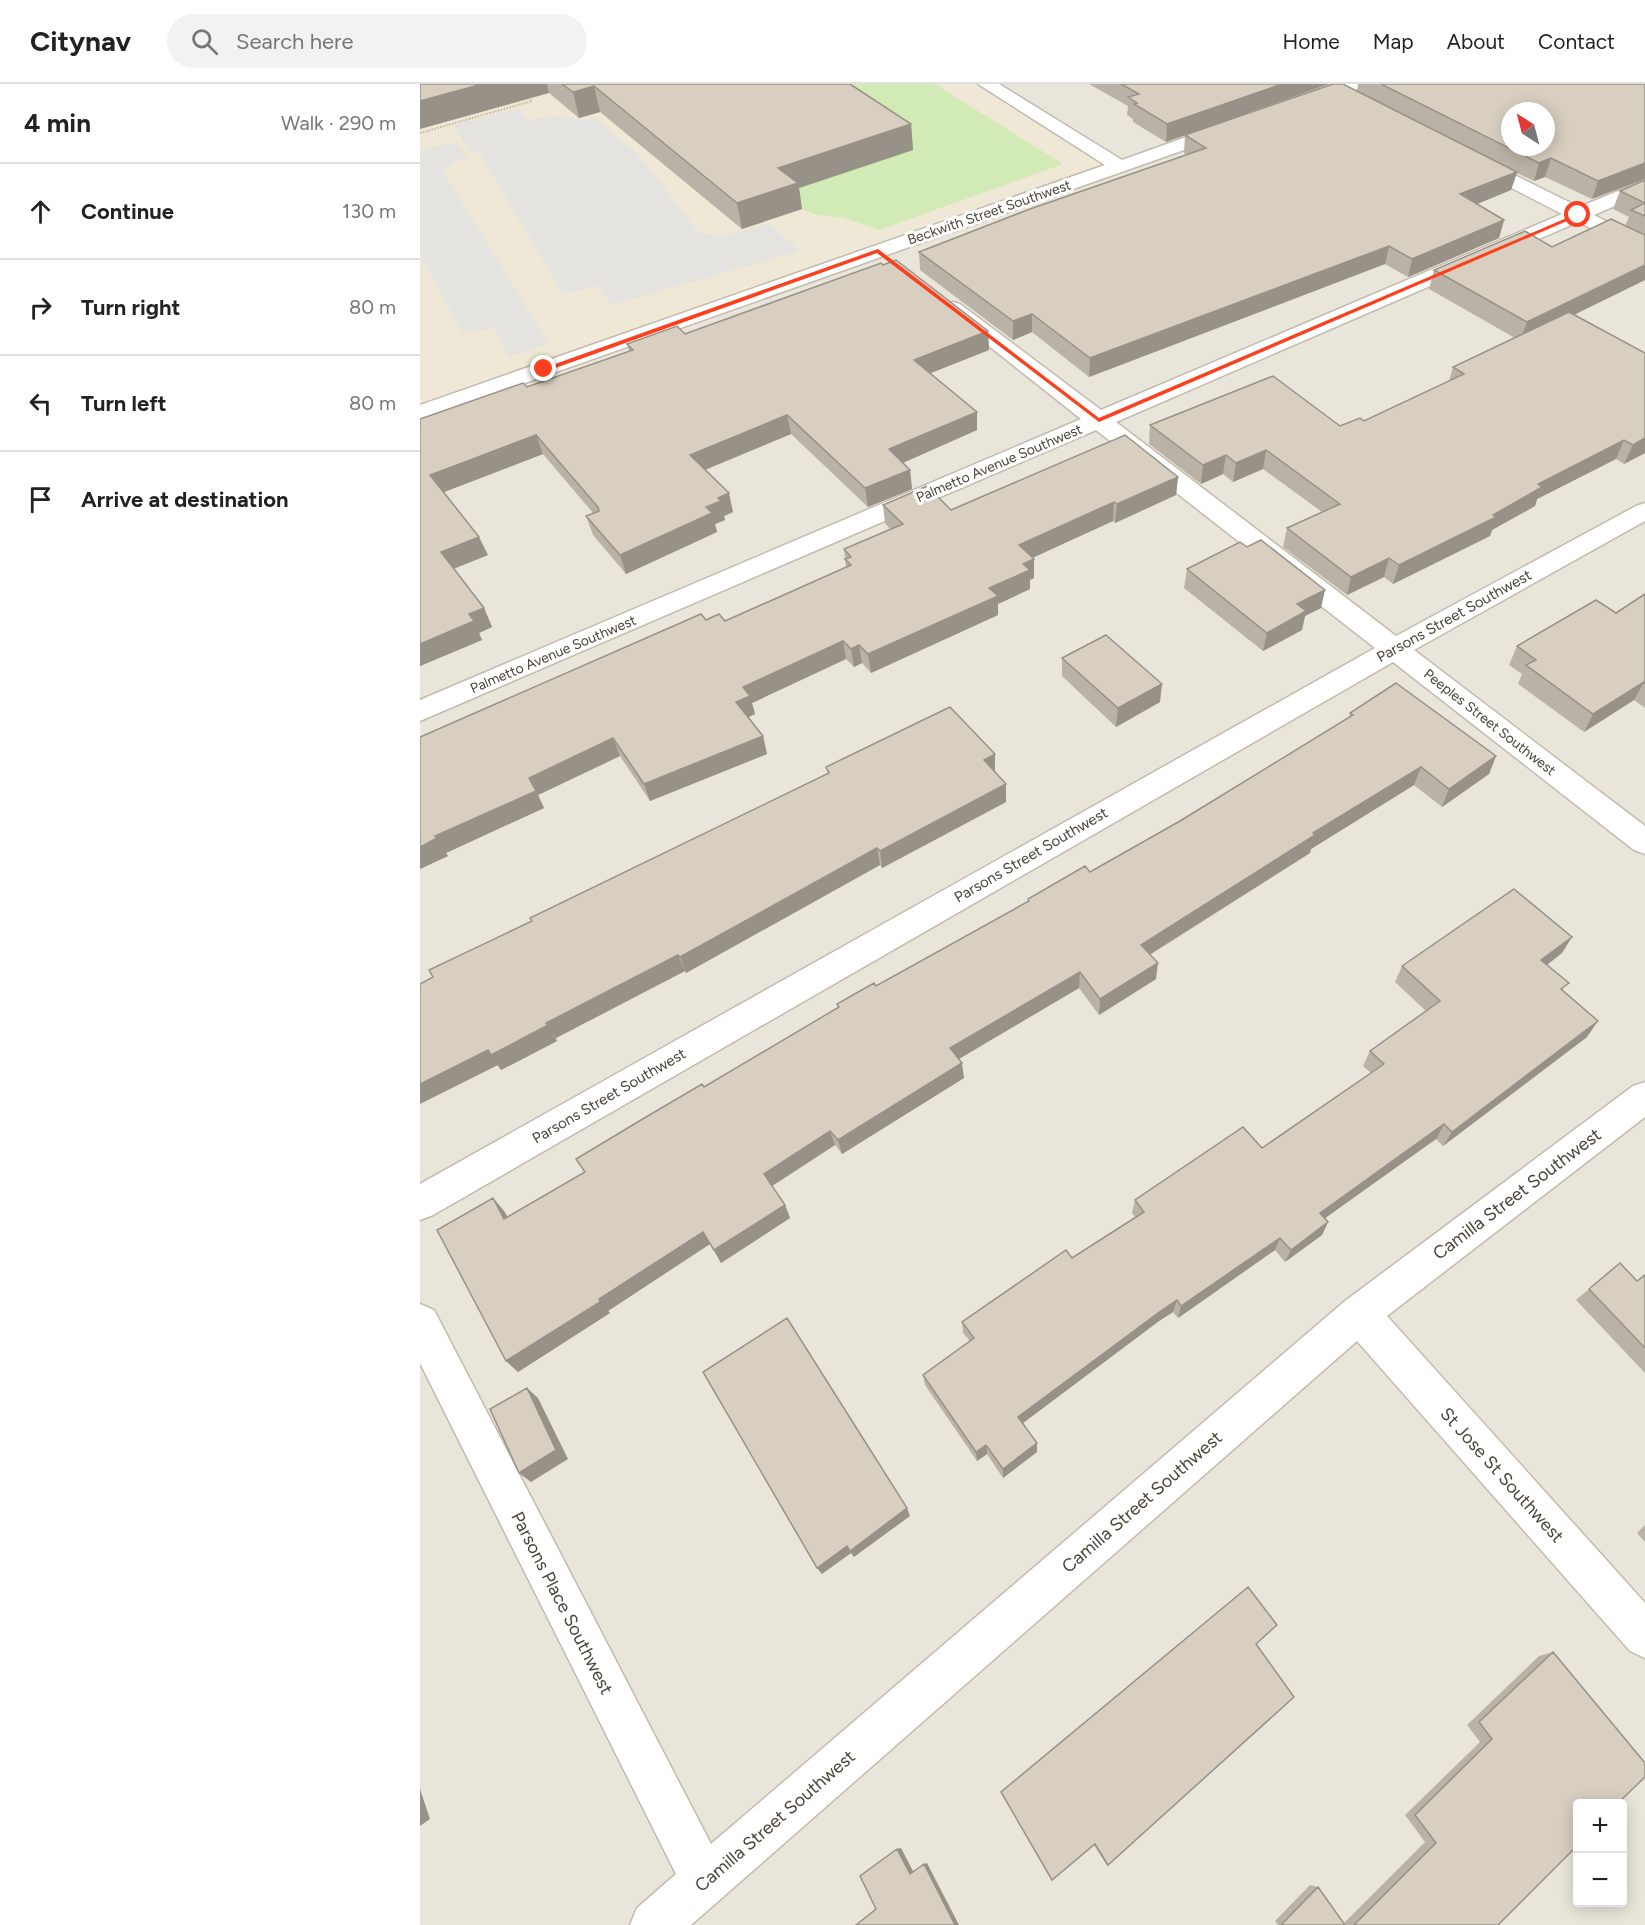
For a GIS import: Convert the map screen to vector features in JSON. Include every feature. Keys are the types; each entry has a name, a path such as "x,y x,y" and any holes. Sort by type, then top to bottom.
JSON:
{"street":[{"path":"987,84 1119,166"},
{"path":"1293,106 1350,92"},
{"name":"Beckwith Street Southwest","path":"420,412 1250,121"},
{"path":"1462,155 1645,249"},
{"name":"Palmetto Avenue Southwest","path":"420,711 1645,186"},
{"path":"878,250 906,272"},
{"name":"Peeples Street Southwest","path":"933,293 1645,842"},
{"name":"Parsons Street Southwest","path":"420,1203 1394,649 1645,511"},
{"name":"Camilla Street Southwest","path":"654,1925 1359,1314 1645,1097"},
{"name":"St Jose St Southwest","path":"1359,1314 1645,1636"},
{"name":"Parsons Place Southwest","path":"420,1323 705,1882"}],"path":[{"path":"420,133 532,101 520,91"}],"shaded area":[{"path":"420,84 987,84 1119,166 420,409"},
{"path":"987,84 1645,84 1645,1925 420,1925 420,409"},
{"path":"519,108 527,120 555,116 584,120 594,118 639,155 696,229 705,234 726,236 769,223 800,251 611,305 599,286 563,294 479,152 471,153 453,125"},
{"path":"457,142 469,159 455,162 443,171 549,344 509,356 493,328 463,333 420,255 420,150"}],"green space":[{"path":"814,84 935,84 1063,164 879,230 844,218 814,214 802,209 782,194"}],"building":[{"path":"420,84 482,84 420,101"},
{"path":"562,84 850,84 911,124 778,168 798,183 737,203 594,86 573,92"},
{"path":"1121,84 1282,84 1167,124 1134,104 1137,103 1128,97 1139,94"},
{"path":"1333,84 1343,84 1517,172 1460,194 1504,220 1412,259 1389,246 1090,358 1032,314 1013,321 919,252 1030,209 1206,148 1185,135"},
{"path":"1381,84 1645,84 1645,163 1598,181 1551,158 1539,163 1525,156 1555,156 1555,102 1501,102 1501,144"},
{"path":"1645,180 1645,203 1620,191"},
{"path":"1645,203 1645,216 1631,210"},
{"path":"1611,219 1645,235 1645,265 1527,322 1434,270 1525,231 1552,247"},
{"path":"896,260 988,331 914,360 977,412 889,449 910,470 865,488 787,415 690,455 729,493 718,498 721,501 706,507 712,513 620,555 586,516 599,511 598,507 536,435 430,475 479,537 441,552 484,608 469,614 474,621 420,644 420,419 523,383 527,387 633,350 627,344 677,326 685,334 881,263 883,265"},
{"path":"1569,312 1645,353 1645,438 1633,445 1624,440 1538,484 1542,487 1493,515 1496,517 1399,565 1389,558 1351,577 1287,528 1340,504 1266,450 1236,463 1226,455 1203,465 1150,425 1273,376 1340,426 1360,418 1364,421 1464,374 1453,367"},
{"path":"1125,435 1178,477 1117,504 1114,502 1019,545 1034,559 1023,564 1030,570 989,588 998,596 868,654 859,645 851,649 843,641 743,687 750,696 736,702 763,736 644,784 613,738 529,778 536,791 435,836 437,838 420,847 420,737 701,614 706,620 719,614 725,621 851,565 845,559 851,557 844,549 903,524 883,505 927,486 951,510"},
{"path":"1261,540 1325,590 1297,604 1306,611 1267,633 1187,569 1240,542 1247,547"},
{"path":"1645,594 1645,683 1593,714 1526,665 1536,660 1517,646 1596,600 1616,613"},
{"path":"1106,635 1162,684 1118,708 1062,658"},
{"path":"1396,683 1496,756 1449,789 1421,767 1313,833 1315,835 1141,945 1158,963 1100,999 1080,972 950,1048 962,1063 838,1140 830,1131 764,1174 785,1205 714,1250 703,1232 599,1299 600,1302 506,1361 437,1230 493,1198 504,1219 585,1172 576,1159 702,1084 704,1087 839,1007 837,1004 874,983 876,986 1029,901 1028,899 1085,866 1090,872 1180,821 1353,715 1350,713"},
{"path":"950,707 995,754 984,760 1006,784 880,851 877,848 680,957 678,955 546,1023 548,1025 491,1055 488,1050 420,1084 420,984 433,977 429,970 532,921 530,918 829,773 826,767"},
{"path":"1514,889 1572,937 1541,960 1569,983 1561,989 1598,1021 1452,1132 1444,1124 1320,1213 1328,1222 1291,1250 1280,1238 1181,1306 1177,1300 1018,1417 1037,1443 1003,1469 986,1445 976,1452 923,1375 974,1338 962,1322 1066,1250 1072,1258 1144,1212 1135,1200 1243,1127 1262,1148 1384,1064 1370,1051 1440,1001 1402,966"},
{"path":"1620,1263 1637,1281 1645,1275 1645,1348 1589,1289"},
{"path":"787,1318 907,1508 850,1551 847,1546 817,1568 703,1372"},
{"path":"527,1388 556,1450 519,1473 490,1409"},
{"path":"1248,1587 1277,1625 1256,1644 1294,1697 1108,1865 1095,1844 1052,1880 1001,1792"},
{"path":"1553,1652 1645,1763 1645,1777 1622,1799 1573,1799 1573,1850 1498,1925 1354,1925 1436,1843 1415,1815 1492,1739 1479,1722"},
{"path":"897,1849 910,1874 924,1864 955,1925 856,1925 876,1909 860,1876"},
{"path":"1318,1887 1345,1925 1283,1925 1282,1924"}],"route":[{"path":"544,369 878,250 1099,420 1578,215"}]}
